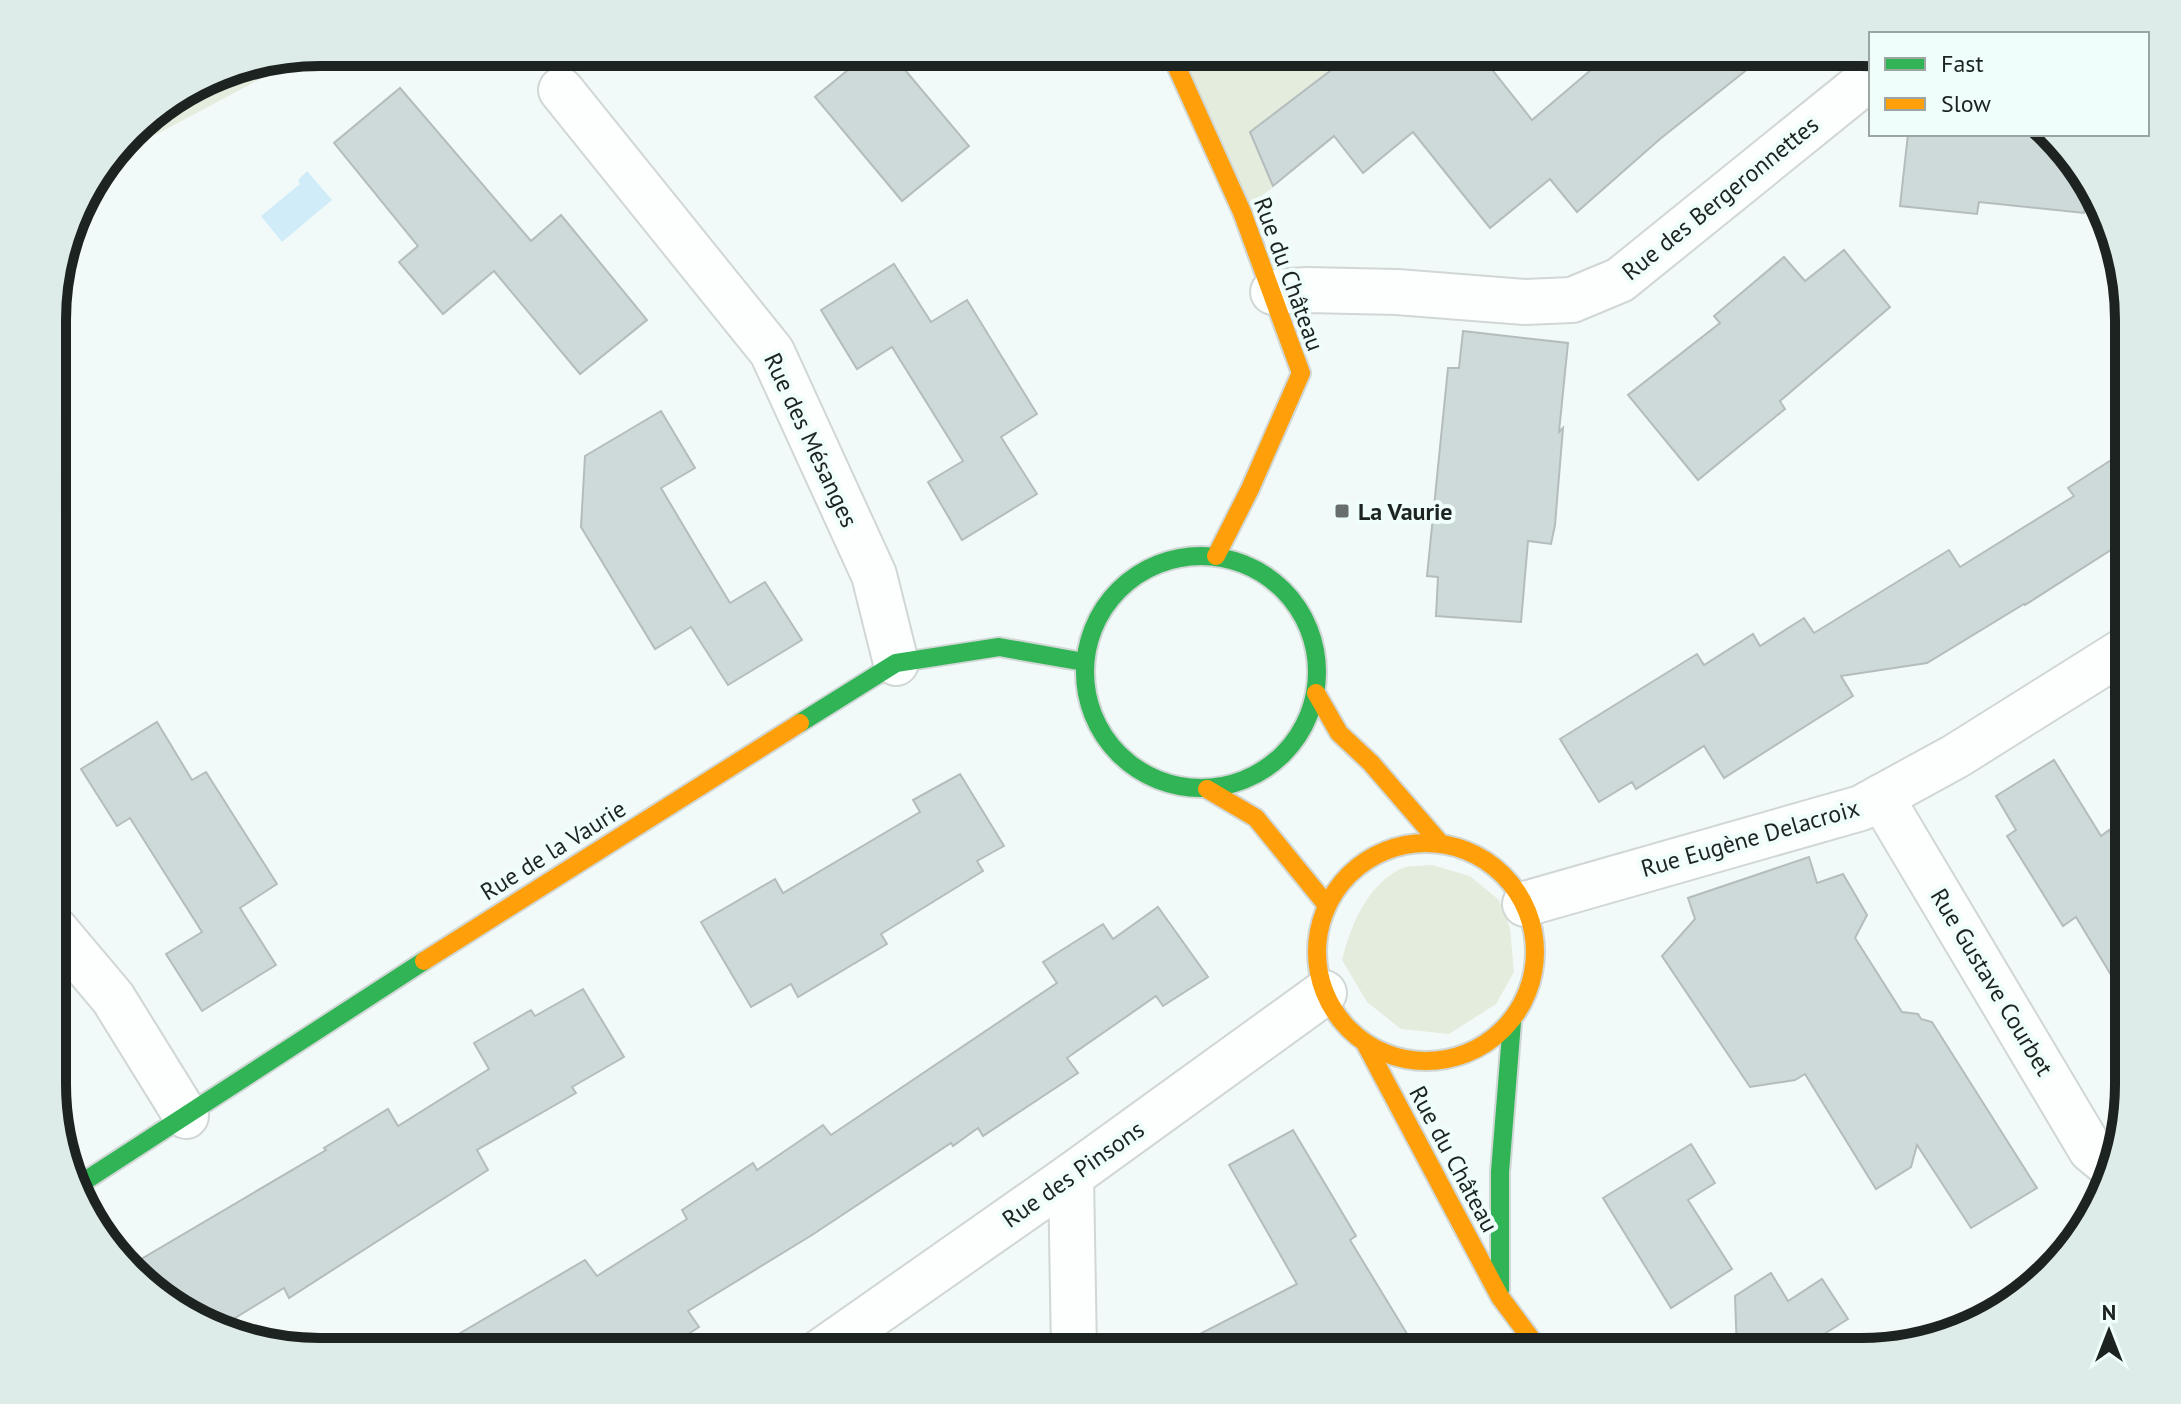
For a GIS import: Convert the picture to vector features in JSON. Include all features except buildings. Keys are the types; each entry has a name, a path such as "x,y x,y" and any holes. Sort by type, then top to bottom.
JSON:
{"street":[{"name":"Rue du Château","path":"1176,66 1242,212 1301,373 1250,489 1216,556"},
{"name":"Rue des Bergeronnettes","path":"1273,292 1397,292 1525,302 1572,300 1620,280 1869,79"},
{"name":"Rue des Mésanges","path":"561,90 772,352 874,575 896,663"},
{"path":"1216,556 1252,568 1283,589 1305,619 1316,655 1316,693 1303,727 1278,758 1245,780 1207,789 1167,784 1131,766 1104,737 1088,701 1084,662 1094,625 1114,594 1143,571 1179,557 1216,556"},
{"name":"Rue de la Vaurie","path":"86,1180 545,883 896,663 999,647 1084,662"},
{"name":"Rue Eugène Delacroix","path":"1525,904 1861,808 1956,756 2114,657"},
{"path":"1316,693 1339,733 1371,763 1440,843"},
{"path":"1207,789 1256,818 1326,904"},
{"name":"Rue Gustave Courbet","path":"1881,797 2091,1150 2103,1159"},
{"path":"1440,843 1475,853 1504,875 1525,904 1535,934 1536,965 1528,995 1512,1022 1492,1040 1468,1054 1442,1061 1416,1061 1389,1055 1365,1043 1340,1022 1324,993 1317,966 1317,937 1326,904 1346,876 1374,855 1406,844 1440,843"},
{"path":"66,942 113,998 186,1116"},
{"name":"Rue des Pinsons","path":"840,1338 1324,993"},
{"name":"Rue du Château","path":"1500,1297 1500,1172 1512,1022"},
{"name":"Rue du Château","path":"1365,1043 1500,1297 1530,1337"},
{"path":"1071,1176 1074,1338"}],"shaded area":[{"path":"1176,66 1424,66 1242,212"},
{"path":"277,70 138,144 193,100 223,85"},
{"path":"1432,865 1470,876 1499,900 1510,928 1514,972 1496,1004 1449,1034 1401,1029 1367,1002 1342,960 1355,921 1378,886 1403,868"}],"water":[{"path":"307,171 332,200 282,242 261,216 300,184 298,180"}],"traffic: fast":[{"path":"1201,556 1245,565 1283,590 1308,628 1317,672 1308,716 1283,754 1245,779 1201,788 1157,779 1119,754 1094,716 1085,672 1094,628 1119,590 1157,565 1201,556"},
{"path":"800,723 896,663 999,647 1084,662"},
{"path":"86,1180 424,961"},
{"path":"1500,1290 1500,1172 1512,1022"}],"traffic: slow":[{"path":"1176,66 1242,212 1301,373 1250,489 1216,556"},
{"path":"1316,693 1339,733 1371,763 1440,843"},
{"path":"424,961 800,723"},
{"path":"1207,789 1256,818 1326,904"},
{"path":"1426,843 1468,851 1487,861 1503,875 1517,891 1527,910 1535,952 1527,994 1517,1013 1503,1029 1487,1043 1468,1053 1426,1061 1384,1053 1365,1043 1349,1029 1335,1013 1325,994 1317,952 1325,910 1335,891 1349,875 1365,861 1384,851 1426,843"},
{"path":"1365,1043 1500,1297 1530,1337"}],"place":[{"name":"La Vaurie","path":"1342,511"}]}
